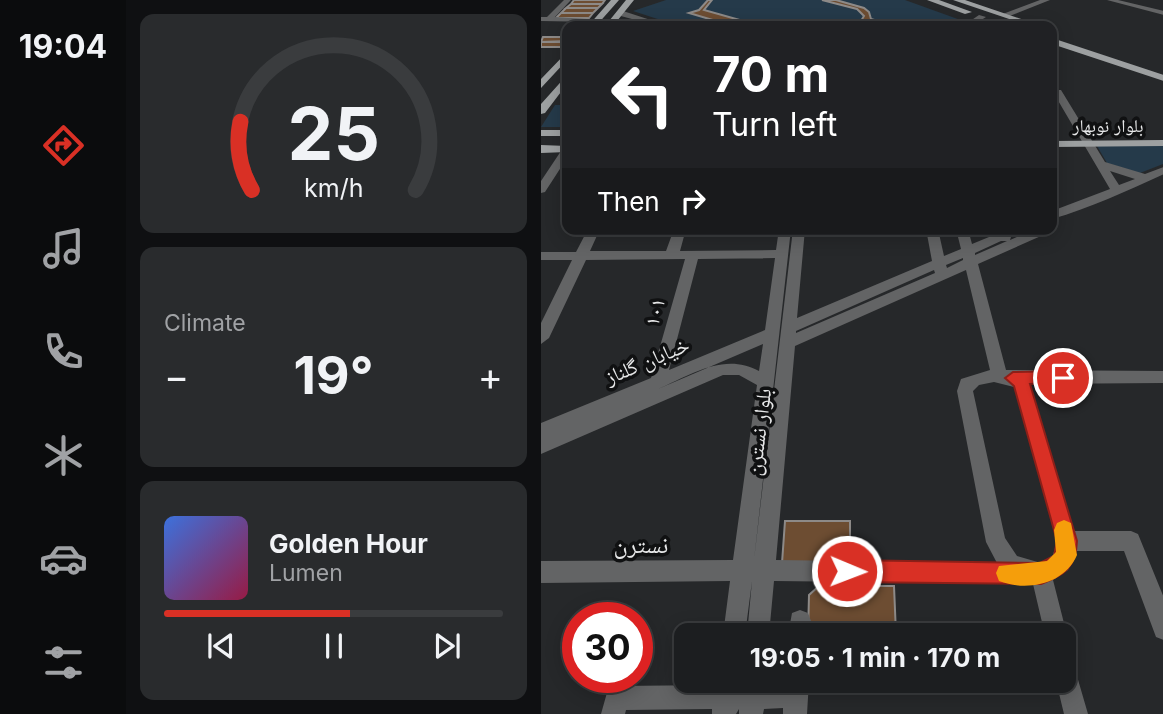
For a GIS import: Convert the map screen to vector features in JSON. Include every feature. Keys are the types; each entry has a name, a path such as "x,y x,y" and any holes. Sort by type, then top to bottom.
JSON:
{"main road":[{"path":"598,20 615,0"},
{"path":"598,20 614,20 630,0"},
{"path":"931,0 994,21"},
{"path":"957,0 1023,21"},
{"path":"1057,33 1163,66"},
{"path":"1057,43 1163,78"},
{"path":"541,85 562,61"},
{"path":"541,111 562,84"},
{"path":"541,133 562,133"},
{"name":"بلوار نوبهار","path":"1057,143 1163,135"},
{"name":"بلوار نوبهار","path":"1057,136 1163,143"},
{"path":"541,149 562,150"}],"street":[{"path":"548,21 568,0"},
{"path":"1004,15 1047,0"},
{"path":"1110,0 1163,13"},
{"path":"1130,5 1151,0"},
{"path":"975,21 982,17"},
{"path":"548,21 598,20"},
{"path":"1058,92 1117,191"},
{"path":"541,190 562,158"},
{"path":"1100,164 1145,178"},
{"path":"1057,213 1080,203 1094,201 1163,170"},
{"path":"1057,225 1091,210 1094,201"},
{"path":"541,338 591,235"},
{"path":"672,254 678,235"},
{"name":"بلوار نسترن","path":"735,623 765,382 782,335 781,254 784,235"},
{"name":"بلوار نسترن","path":"759,623 782,335 798,235"},
{"path":"933,235 940,270"},
{"path":"964,235 1006,377"},
{"path":"996,235 1018,236"},
{"path":"969,257 1018,236"},
{"path":"969,257 1001,237"},
{"name":"۱۰۱","path":"658,381 693,254"},
{"path":"541,256 781,254"},
{"name":"خیابان گلناز","path":"541,431 658,381 782,335 969,257"},
{"name":"خیابان گلناز","path":"541,446 721,369 741,369 765,382"},
{"path":"1006,377 1021,383 1067,541 1066,555 1061,564 1041,574 1010,564 995,542 965,391 967,384 978,378 1006,377 1163,377"},
{"path":"1067,541 1131,541 1163,629"},
{"name":"نسترن","path":"541,572 764,570 1041,574"},
{"path":"1041,574 1053,623"},
{"path":"1071,693 1076,714"},
{"path":"613,714 617,698 796,697"}],"shaded area":[{"path":"666,0 905,0 963,21 664,21 633,11"},
{"path":"555,105 562,105 562,127 541,127"},
{"path":"1163,145 1163,164 1140,173 1107,163 1097,146"}],"building":[{"path":"574,0 605,0 602,4 571,4"},
{"path":"708,0 712,0 704,10 743,21 716,21 689,13 699,10"},
{"path":"822,0 836,0 864,8 871,19 878,21 861,21 864,16 857,9"},
{"path":"571,4 602,4 598,8 566,8"},
{"path":"566,8 598,8 593,13 561,13"},
{"path":"561,13 593,13 589,18 556,18"},
{"path":"543,37 562,37 562,41 541,42"},
{"path":"541,42 562,42 562,47 541,47"},
{"path":"785,521 850,521 850,563 782,563"},
{"path":"819,586 894,586 896,623 808,623 809,595"}],"slow traffic":[{"path":"1007,573 1041,574 1054,570 1066,555 1067,541 1064,530"}],"route":[{"path":"847,571 1041,574 1054,570 1061,564 1066,555 1067,541 1021,383 1013,378 1063,378"}]}
